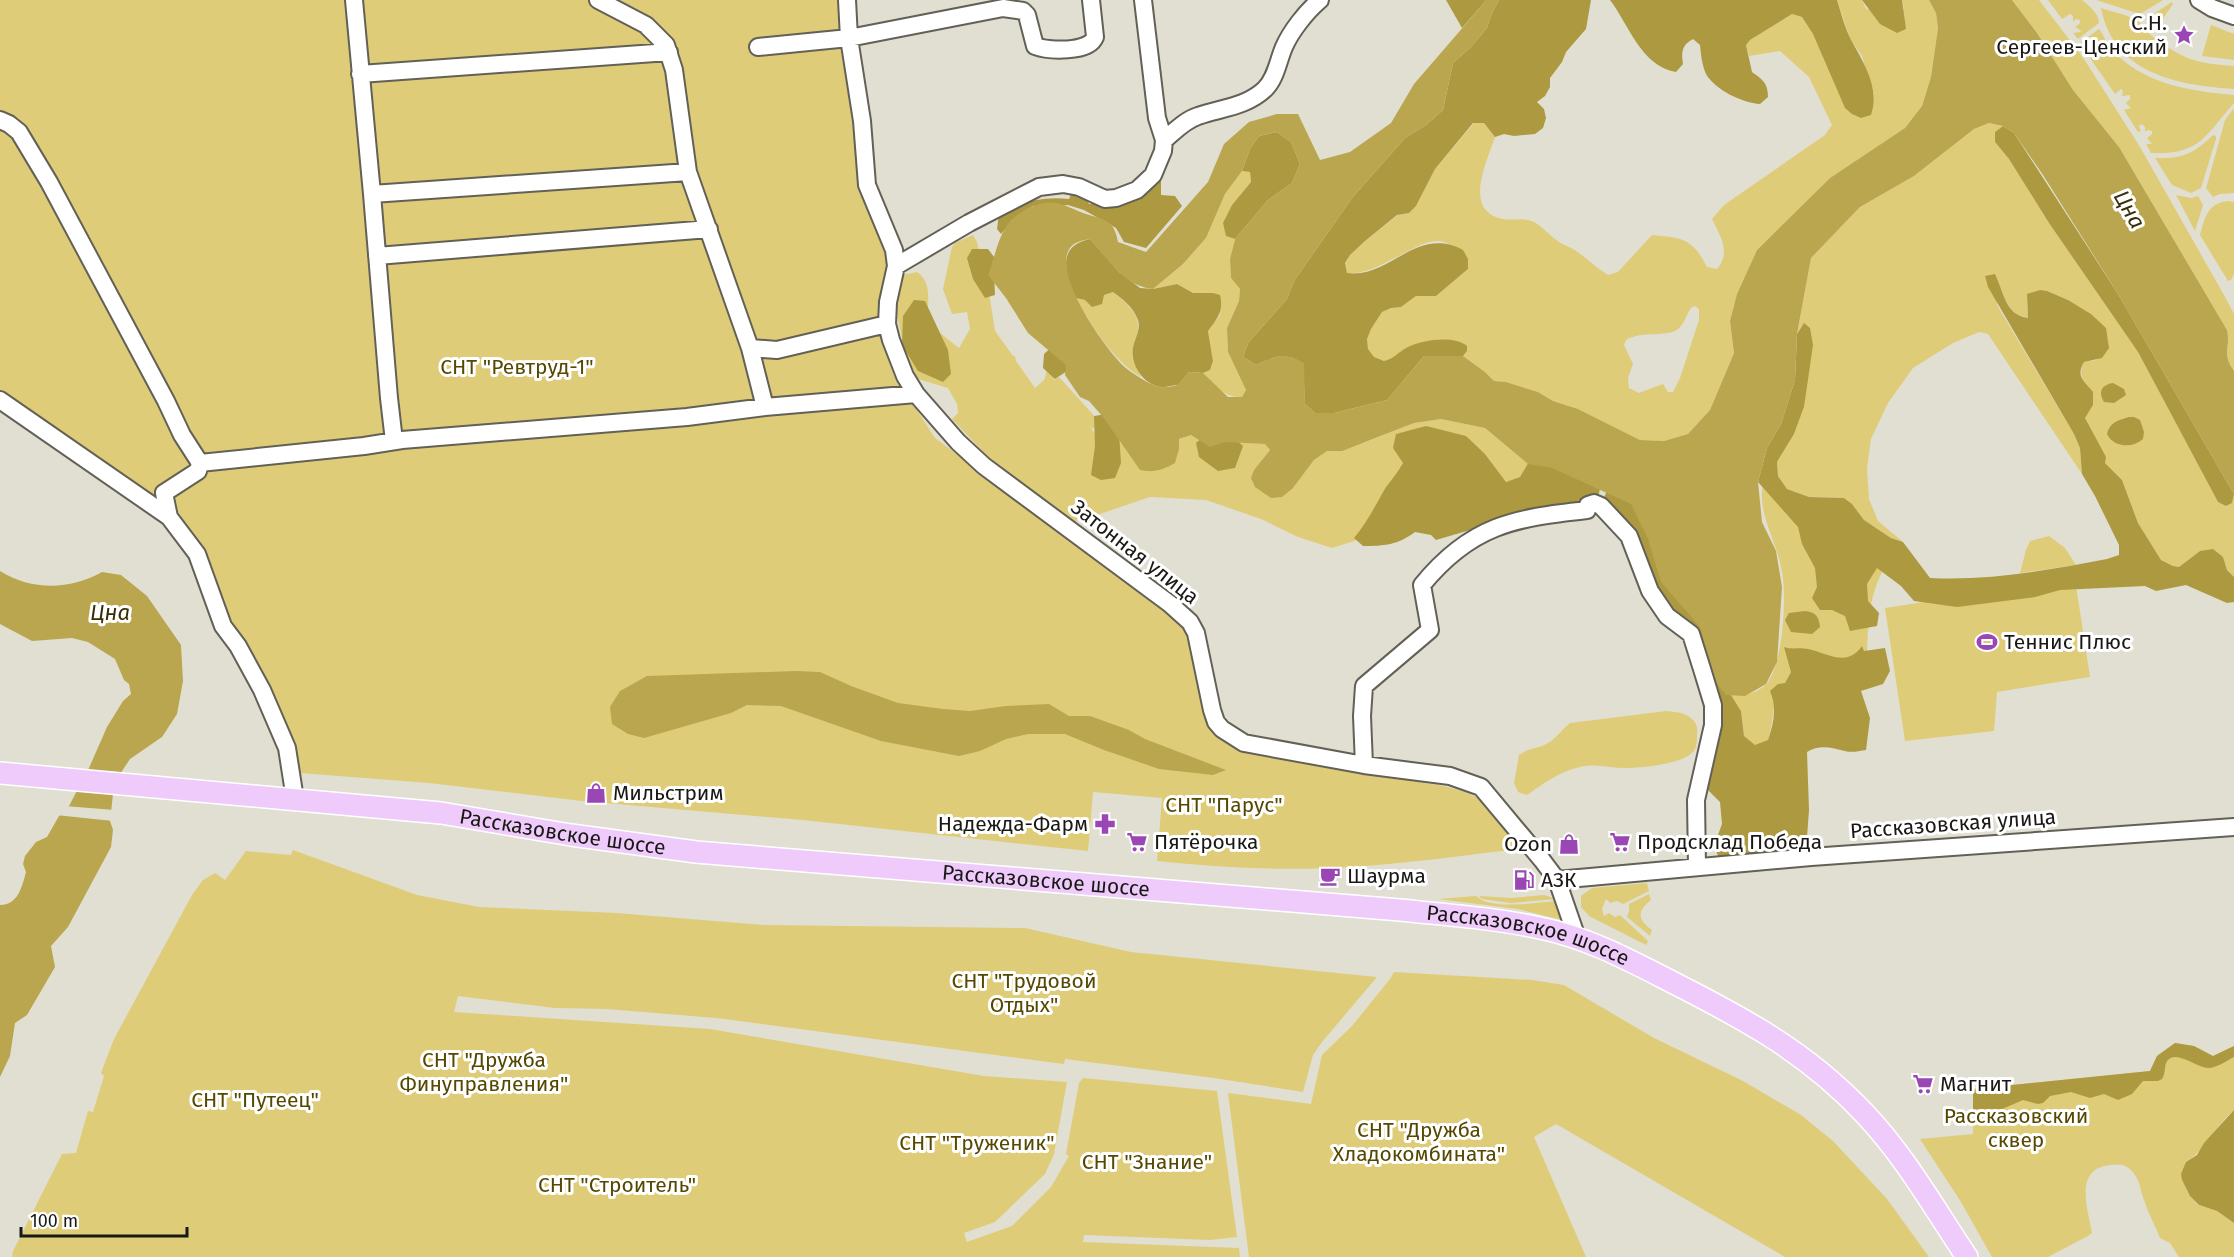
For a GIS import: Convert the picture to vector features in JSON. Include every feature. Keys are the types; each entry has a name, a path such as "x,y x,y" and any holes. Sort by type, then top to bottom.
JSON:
{"main road":[{"name":"Рассказовское шоссе","path":"0,773 441,813 571,835 696,852 1400,910 1510,922 1577,938 1634,962 1718,1005 1787,1045 1810,1062 1836,1084 1886,1138 1915,1176 1967,1257"}],"street":[{"path":"354,0 388,399 394,441"},
{"path":"598,0 646,25 661,38 669,52 674,70 688,172 750,348 765,407"},
{"path":"847,0 849,38 862,121 867,185 873,204 889,234 896,266 969,223 1039,187 1053,184 1071,185 1105,199 1116,198 1137,190 1153,175 1163,151 1164,140 1157,118 1143,0"},
{"path":"758,47 849,38 1003,8 1023,11 1027,15 1035,45 1046,51 1077,48 1089,45 1095,37 1091,0"},
{"path":"1164,140 1196,117 1254,98 1267,86 1275,72 1284,45 1312,7 1320,0"},
{"path":"2199,0 2212,8 2234,16"},
{"path":"360,74 669,52"},
{"path":"0,120 19,132 49,182 182,435 200,463 198,471 164,493 169,517"},
{"path":"372,194 688,172"},
{"path":"377,256 709,229"},
{"name":"Затонная улица","path":"896,266 888,302 887,324 899,365 916,394 947,431 984,466 1170,604 1190,622 1199,644 1212,710 1216,722 1222,729 1244,743 1364,765 1450,776 1481,787 1557,880"},
{"path":"750,348 777,350 887,324"},
{"path":"200,463 394,441 687,417 765,407 916,394"},
{"path":"0,400 169,517 197,554 223,626 238,646 262,690 287,748 295,799"},
{"path":"1364,765 1362,716 1364,686 1430,630 1422,585 1439,564 1469,540 1499,525 1544,514 1587,510 1588,505 1594,503 1601,506 1629,536 1650,591 1667,616 1691,634 1713,705 1713,725 1696,801 1697,867"},
{"name":"Рассказовская улица","path":"1557,880 1835,855 2234,826"},
{"path":"1557,880 1577,938"}],"green space":[{"name":"СНТ \"Ревтруд-1\"","path":"0,0 839,0 840,33 861,188 883,237 888,273 881,317 911,401 935,438 1180,620 1187,631 1215,733 1228,743 1317,766 1444,786 1465,792 1478,798 1526,848 1353,867 1279,869 1230,867 1157,861 1162,798 1093,792 1088,851 803,820 582,801 429,783 300,773 254,676 223,626 187,526 165,491 146,503 0,397"},
{"path":"1837,0 1862,0 1866,9 1904,9 1902,0 1929,0 1936,13 1938,28 1931,77 1922,106 1905,128 1830,178 1757,250 1737,294 1730,321 1734,353 1710,410 1688,434 1664,441 1640,440 1538,392 1506,382 1494,381 1463,356 1467,351 1401,351 1394,359 1384,361 1374,357 1368,349 1367,339 1382,312 1401,307 1416,296 1436,296 1468,269 1468,259 1447,243 1434,241 1411,249 1372,269 1347,273 1345,264 1350,255 1365,241 1398,215 1409,213 1416,206 1435,169 1474,123 1484,123 1495,137 1483,172 1480,196 1483,206 1491,214 1503,219 1534,222 1608,275 1618,272 1652,235 1685,241 1702,257 1707,267 1717,269 1724,251 1712,219 1724,205 1825,135 1832,125 1809,77 1780,51 1749,56 1746,45 1750,40 1792,14 1802,17 1813,34 1874,95 1862,56 1850,39","holes":["1695,306 1699,309 1699,320 1680,378 1673,392 1668,392 1663,384 1639,393 1629,388 1628,378 1633,364 1624,345 1626,340 1640,335 1673,332 1682,324 1691,308"]},
{"path":"2012,0 2039,0 2082,56 2140,147 2234,314 2234,371 2227,355 2227,330 2119,147 2073,90 2037,33"},
{"path":"2048,0 2082,0 2095,13 2099,23 2078,39 2073,33 2081,32 2075,27 2080,20 2076,19 2073,22 2073,16 2070,14 2062,19"},
{"path":"2096,0 2163,0 2140,14"},
{"path":"2172,2 2173,4 2155,30 2146,19"},
{"path":"2101,8 2136,20 2152,36 2190,59 2234,66 2234,89 2170,79 2134,62 2119,48 2108,30"},
{"path":"2211,25 2234,34 2234,60 2202,56"},
{"path":"2099,29 2111,49 2137,70 2168,84 2234,95 2234,103 2200,142 2180,151 2151,153 2146,144 2152,144 2147,138 2152,131 2145,132 2142,124 2139,126 2141,131 2138,132 2124,110 2131,108 2126,103 2130,95 2122,96 2121,89 2115,94 2090,58 2097,58 2092,53 2097,46 2089,47 2090,42 2087,39 2084,41 2085,47 2080,43"},
{"path":"2234,108 2234,193 2213,197 2206,188 2225,120"},
{"path":"1989,123 2003,126 1995,132 1995,142 2009,159 2049,223 2138,352 2218,502 2226,506 2232,503 2234,494 2234,577 2227,570 2223,557 2200,551 2179,567 2161,560 2138,523 2122,480 2105,463 2087,424 2085,417 2093,405 2081,372 2084,362 2097,360 2068,300 2047,291 2027,300 2028,318 2020,316 2006,301 1995,274 1997,305 2074,434 2080,448 2082,474 1988,334 1979,332 1953,343 1913,368 1888,403 1871,439 1867,468 1869,499 1878,521 1903,542 1891,538 1864,520 1852,504 1844,498 1809,497 1787,489 1778,476 1777,462 1794,434 1804,407 1812,339 1801,327 1797,334 1811,258 1860,207 1914,176 1974,129"},
{"path":"2213,135 2216,139 2201,188 2191,193 2172,185 2155,158 2173,158 2187,154"},
{"path":"1242,171 1250,172 1251,182 1232,205 1226,236 1235,239 1230,259 1231,278 1240,289 1239,301 1227,328 1228,352 1246,390 1242,397 1236,397 1225,393 1203,373 1210,370 1213,361 1208,331 1220,315 1213,293 1193,293 1177,284 1153,289 1183,264 1206,238 1225,194"},
{"path":"2176,195 2191,198 2198,196 2203,205 2195,231"},
{"path":"2227,201 2234,202 2234,274 2228,281 2200,235 2205,218 2211,209"},
{"path":"973,235 977,242 995,331 1015,356 1016,361 1035,388 1044,380 1048,367 1053,372 1054,380 1059,377 1098,420 1094,429 1090,427 1118,464 1119,440 1140,469 1179,449 1179,439 1191,435 1210,447 1225,442 1265,444 1270,450 1254,470 1293,488 1314,460 1327,451 1366,442 1414,423 1441,419 1485,428 1528,464 1520,477 1506,482 1485,454 1403,463 1391,491 1360,539 1332,548 1298,537 1261,519 1206,500 1150,497 1094,516 1081,512 1075,524 995,464 952,419 958,413 957,404 948,388 918,379 907,361 896,309 903,275 917,272 922,276 928,295 926,322 959,348 970,329 967,312 952,314 943,289 952,247 955,243"},
{"path":"1113,292 1128,305 1138,322 1133,360 1141,377 1112,352 1076,298 1085,300 1092,306 1104,295"},
{"path":"1763,482 1889,560 1877,584 1870,608 1867,661 1791,672 1785,683 1778,684 1768,740 1755,746 1744,736 1741,711 1731,695 1750,694 1766,684 1772,675 1780,647 1784,614 1782,572 1765,517"},
{"path":"2049,536 2065,548 2076,565 2020,573 2030,541"},
{"name":"Теннис Плюс","path":"2075,579 2090,677 1997,692 1994,731 1905,741 1885,608"},
{"path":"1666,711 1686,715 1696,724 1697,742 1691,754 1674,762 1642,767 1592,765 1580,767 1559,775 1527,795 1518,792 1514,783 1519,755 1548,743 1570,723"},
{"path":"293,850 417,895 479,907 616,913 765,925 1025,928 1131,952 1377,977 1313,1055 1303,1092 1065,1059 1064,1064 716,1018 607,1009 555,1008 458,996 454,1012 710,1029 984,1076 1067,1082 1054,1154 1045,1174 995,1222 964,1233 967,1242 1012,1226 1051,1187 1069,1156 1066,1154 1079,1083 1083,1078 1217,1091 1237,1237 1210,1240 1084,1235 1083,1242 1239,1248 1240,1257 12,1257 62,1154 76,1153 88,1111 93,1112 104,1076 101,1073 114,1039 192,895 203,880 215,873 225,880 246,851 291,855"},
{"path":"1647,883 1649,891 1623,904 1617,901 1610,903 1606,899 1602,909 1604,916 1609,913 1615,917 1620,915 1648,941 1646,945 1589,916 1581,907 1581,896 1592,888"},
{"path":"1649,894 1651,900 1643,908 1641,916 1644,923 1652,930 1650,936 1627,917 1629,904"},
{"path":"1544,895 1556,899 1511,903 1482,899 1479,896 1511,898"},
{"path":"1476,896 1483,901 1503,904 1558,901 1563,914 1562,920 1518,909 1438,899"},
{"name":"СНТ \"Дружба Хладокомбината\"","path":"1394,972 1532,980 1564,985 1654,1038 1743,1081 1801,1115 1833,1141 1887,1199 1929,1257 1785,1257 1556,1124 1534,1137 1586,1257 1249,1257 1228,1093 1311,1104 1322,1055 1352,1026"},
{"name":"Рассказовский сквер","path":"2175,1043 2194,1046 2213,1056 2234,1046 2234,1110 2199,1151 2186,1162 2182,1180 2190,1196 2198,1205 2217,1211 2234,1223 2234,1257 2179,1257 2170,1243 2160,1238 2134,1173 2121,1165 2110,1165 2098,1168 2087,1182 2086,1202 2092,1233 2048,1257 1992,1257 1961,1202 1920,1139 1973,1134 1973,1089 2150,1071 2157,1056"}],"shaded area":[{"path":"1446,0 1484,0 1484,3 1462,28"},
{"path":"1499,0 1591,0 1586,29 1566,52 1562,62 1550,78 1550,87 1545,96 1537,102 1544,109 1546,118 1543,128 1535,134 1514,136 1504,134 1495,137 1484,123 1473,123 1435,169 1416,206 1409,213 1397,215 1365,241 1345,263 1347,273 1362,273 1431,244 1446,244 1463,250 1468,259 1468,269 1436,296 1416,296 1401,307 1382,312 1367,339 1368,349 1374,357 1384,361 1408,347 1430,341 1454,341 1467,346 1467,351 1463,356 1424,356 1387,400 1334,413 1315,413 1305,404 1303,363 1290,357 1280,356 1256,365 1243,357 1248,343 1287,299 1294,281 1352,198 1405,138 1426,125 1443,110 1453,63 1487,28"},
{"path":"1610,0 1837,0 1847,31 1872,85 1874,95 1871,115 1861,118 1845,108 1813,34 1802,17 1792,14 1750,40 1746,45 1752,72 1762,80 1767,88 1768,97 1760,104 1730,95 1710,80 1704,67 1700,45 1693,39 1684,46 1683,64 1676,72 1654,62 1637,43"},
{"path":"1862,0 1902,0 1906,29 1897,33 1880,24"},
{"path":"2003,126 2014,133 2118,294 2234,494 2232,503 2226,506 2218,502 2138,352 2049,223 2009,159 1995,142 1995,132"},
{"path":"1277,132 1291,142 1300,164 1292,183 1268,200 1235,239 1226,236 1223,223 1232,205 1251,182 1250,172 1242,171 1250,149 1259,136"},
{"path":"1156,178 1161,179 1161,195 1175,196 1182,206 1146,248 1124,242 1116,228 1084,210 1068,205 1033,206 1012,220 1001,234 997,229 999,214 1024,203 1050,198 1069,199 1072,192 1085,195 1089,204 1111,201"},
{"path":"1090,239 1119,272 1140,288 1153,289 1177,284 1193,293 1220,295 1220,310 1217,319 1208,331 1213,361 1210,370 1203,373 1189,372 1178,385 1164,387 1154,385 1143,378 1134,360 1133,348 1139,324 1131,308 1113,292 1104,295 1102,304 1092,307 1085,300 1076,298 1072,289 1067,271 1068,254 1079,243"},
{"path":"972,249 988,249 997,261 994,274 995,295 985,298 973,279 967,258"},
{"path":"1995,274 2006,302 2020,316 2028,318 2027,294 2040,290 2068,300 2091,314 2106,328 2109,348 2102,358 2084,362 2080,372 2082,379 2093,392 2093,405 2085,418 2106,457 2105,463 2122,480 2138,523 2161,560 2179,567 2200,551 2213,549 2223,557 2227,570 2234,577 2234,602 2227,603 2186,585 2156,591 2145,586 2060,590 2035,597 1957,607 1914,601 1901,586 1877,568 1867,584 1868,601 1879,613 1877,626 1850,631 1845,616 1832,610 1820,610 1812,598 1817,587 1815,568 1802,544 1798,527 1758,482 1767,448 1781,424 1795,380 1797,334 1804,323 1810,328 1813,345 1804,407 1794,434 1777,462 1778,476 1787,489 1809,497 1844,498 1852,504 1864,520 1891,538 1903,542 1930,578 1974,578 2019,574 2119,555 2119,545 2082,474 2080,448 2074,434 1988,287 1985,276"},
{"path":"914,300 925,301 948,350 951,374 943,382 918,371 902,345 903,316"},
{"path":"1055,344 1073,367 1055,379 1043,368 1044,354"},
{"path":"2113,383 2124,389 2126,395 2114,403 2104,402 2101,395 2102,390 2106,385"},
{"path":"1107,414 1119,433 1121,463 1115,478 1101,480 1091,475 1095,446 1094,416"},
{"path":"2129,417 2140,420 2144,432 2143,439 2128,445 2114,442 2107,434 2110,427"},
{"path":"1426,426 1466,436 1485,454 1506,482 1520,477 1530,460 1601,484 1598,498 1576,506 1519,511 1477,528 1436,540 1431,535 1415,532 1391,544 1363,546 1354,538 1403,463 1393,448 1396,434"},
{"path":"1213,429 1229,433 1243,446 1235,468 1218,471 1199,457 1196,443"},
{"path":"1626,482 1695,603 1731,695 1741,711 1744,736 1755,745 1768,740 1770,734 1774,709 1770,691 1778,684 1785,683 1791,672 1784,647 1808,649 1843,658 1856,653 1862,646 1864,651 1885,648 1890,671 1883,684 1861,691 1870,718 1866,750 1850,752 1821,747 1807,752 1809,810 1806,851 1753,856 1729,855 1719,858 1714,846 1722,824 1720,802 1708,790 1707,772 1714,738 1694,632 1669,612 1604,498 1610,483"},
{"path":"1805,611 1816,615 1820,627 1812,634 1791,632 1785,620 1789,613"},
{"path":"2175,1043 2194,1046 2213,1056 2234,1046 2234,1057 2211,1068 2181,1058 2171,1058 2166,1063 2162,1079 2143,1081 2132,1094 2118,1100 2104,1094 2090,1098 2071,1092 2050,1096 2043,1103 2038,1104 2023,1100 2000,1110 1973,1109 1973,1089 2150,1071 2157,1056"},
{"path":"2234,1110 2234,1223 2217,1211 2199,1205 2190,1196 2181,1174 2186,1162 2197,1155 2204,1143"}],"water":[{"name":"Цна","path":"1484,0 1499,0 1487,28 1453,63 1443,110 1426,125 1405,138 1352,198 1294,281 1287,299 1248,343 1243,357 1256,365 1280,356 1290,357 1304,363 1305,404 1315,413 1334,413 1387,400 1424,356 1463,356 1494,381 1506,382 1538,392 1640,440 1664,441 1688,434 1710,410 1734,353 1730,321 1737,294 1757,250 1830,178 1905,128 1922,106 1931,77 1938,28 1936,13 1929,0 2012,0 2037,33 2073,90 2119,147 2227,330 2227,355 2234,371 2234,494 2118,294 2043,175 2014,133 2003,126 1989,123 1974,129 1914,176 1860,207 1811,258 1797,334 1795,380 1781,424 1767,448 1758,482 1762,522 1776,551 1782,587 1777,662 1766,684 1745,696 1726,695 1716,683 1700,627 1661,582 1648,539 1631,504 1552,468 1528,464 1485,428 1441,419 1414,423 1342,451 1327,451 1314,460 1293,488 1282,497 1271,498 1255,487 1251,478 1254,470 1270,450 1265,444 1225,442 1210,447 1191,435 1179,439 1175,463 1158,470 1140,470 1103,417 1089,401 1080,397 1065,375 1066,365 1028,333 988,275 1000,239 1011,220 1026,209 1045,203 1057,203 1106,221 1114,228 1118,242 1146,252 1208,182 1224,144 1249,122 1277,114 1298,114 1320,160 1350,152 1391,123 1414,84 1484,3","holes":["1277,132 1291,142 1300,164 1292,183 1268,200 1235,239 1230,259 1231,278 1240,289 1239,301 1227,328 1228,352 1246,390 1242,397 1228,397 1203,373 1189,372 1178,385 1164,387 1152,384 1134,374 1107,347 1074,293 1066,260 1070,248 1076,243 1090,239 1125,277 1133,283 1153,289 1183,264 1206,238 1225,194 1242,171 1250,149 1259,136"]},
{"name":"Цна","path":"0,571 25,582 51,586 77,582 102,572 121,575 147,596 181,645 183,681 177,714 162,737 130,759 122,771 113,794 110,821 113,830 111,847 68,927 51,946 55,967 27,1015 15,1023 10,1056 0,1077 0,905 15,899 26,872 23,864 25,856 36,842 47,837 59,816 69,806 107,727 123,701 131,694 129,684 124,680 115,659 88,642 72,638 32,641 0,624"},
{"path":"820,672 898,703 943,709 970,711 1006,706 1049,704 1069,716 1090,716 1226,770 1213,775 1159,769 1065,734 1028,734 1006,739 980,751 959,756 881,741 781,706 747,705 731,713 644,738 628,734 612,724 610,707 620,691 647,676"}],"pier":[{"path":"65,806 114,810 113,821 56,815"}],"place":[{"name":"С.Н. Сергеев-Ценский","path":"2184,35"},
{"name":"Теннис Плюс","path":"1987,642"},
{"name":"Мильстрим","path":"596,793"},
{"name":"Надежда-Фарм","path":"1105,824"},
{"name":"Пятёрочка","path":"1137,842"},
{"name":"Продсклад Победа","path":"1620,842"},
{"name":"Ozon","path":"1569,844"},
{"name":"Шаурма","path":"1330,876"},
{"name":"АЗК","path":"1524,880"},
{"name":"Магнит","path":"1923,1084"}],"park label":[{"name":"СНТ \"Парус\"","path":"1224,805"},
{"name":"СНТ \"Трудовой Отдых\"","path":"1024,993"},
{"name":"СНТ \"Дружба Финуправления\"","path":"484,1072"},
{"name":"СНТ \"Путеец\"","path":"255,1100"},
{"name":"СНТ \"Труженик\"","path":"977,1143"},
{"name":"СНТ \"Знание\"","path":"1147,1162"},
{"name":"СНТ \"Строитель\"","path":"617,1185"}]}
